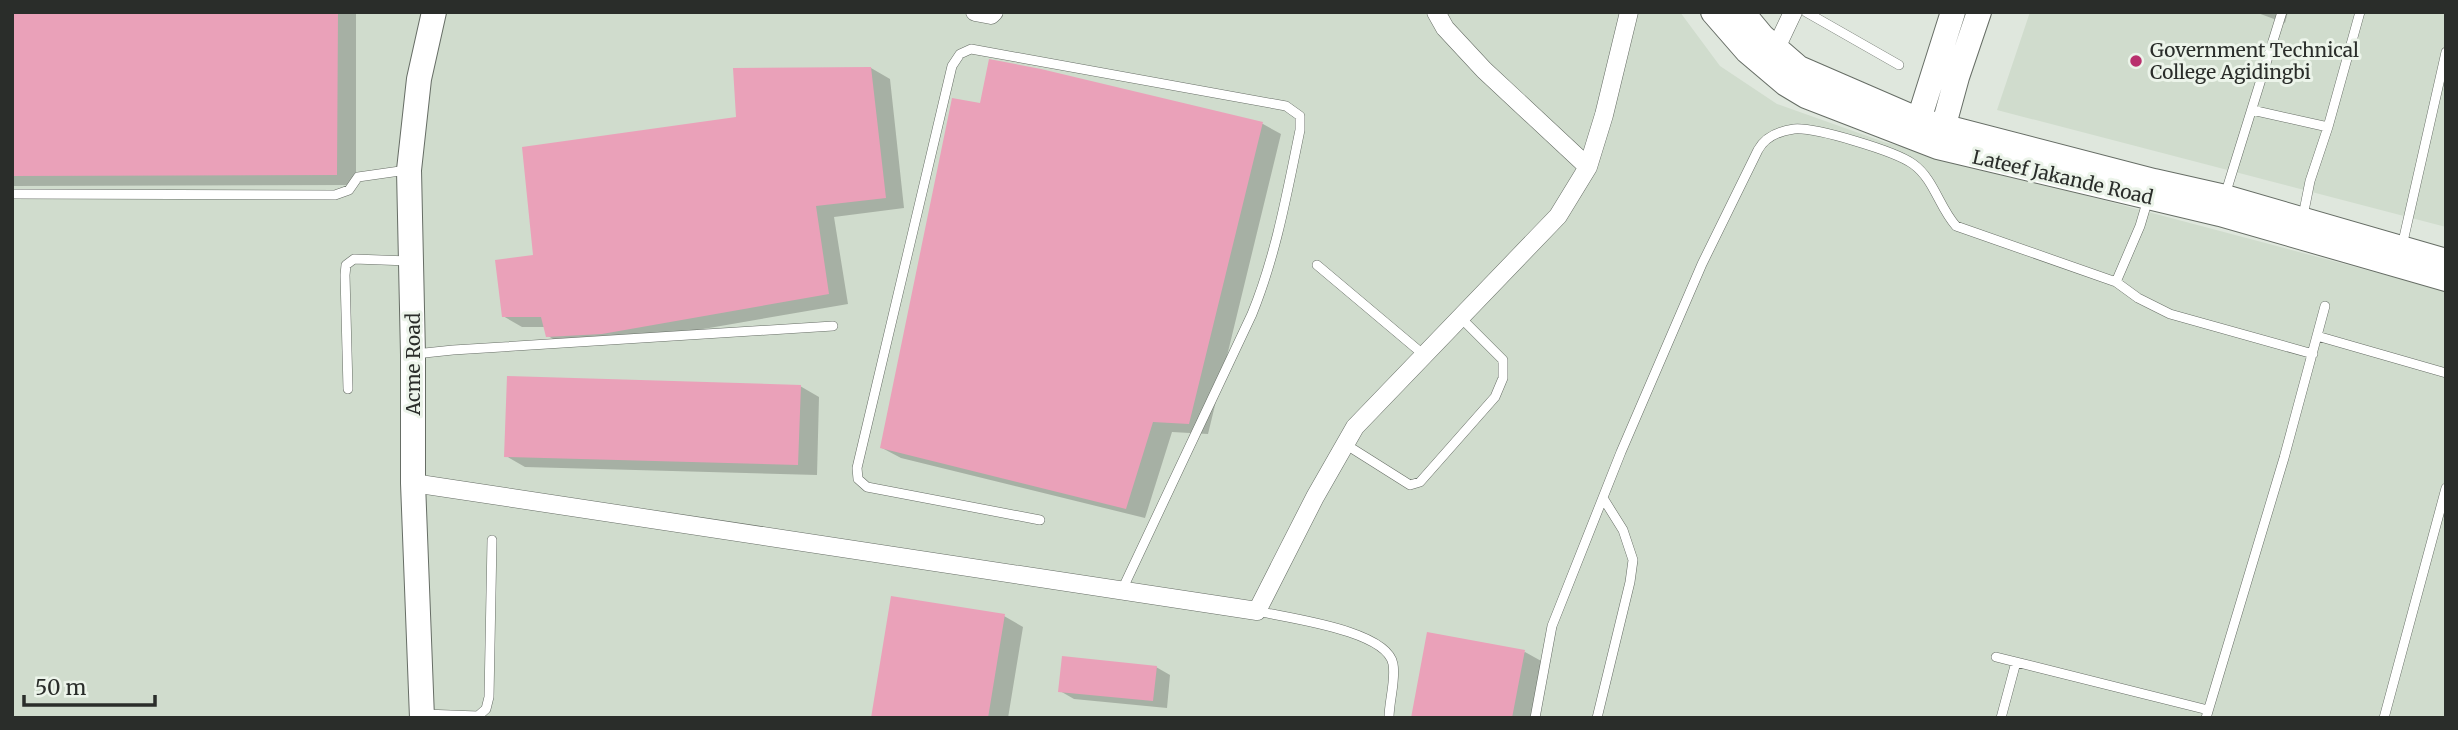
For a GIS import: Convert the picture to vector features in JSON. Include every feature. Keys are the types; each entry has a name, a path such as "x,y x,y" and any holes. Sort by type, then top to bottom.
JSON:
{"main road":[{"name":"Acme Road","path":"422,716 413,483 409,170 419,79 434,12"},
{"name":"Lateef Jakande Road","path":"1713,12 1747,51 1786,84 1805,96 2149,197 2314,240 2446,279"},
{"name":"Lateef Jakande Road","path":"1742,12 1762,36 1799,68 1916,129"},
{"path":"1916,129 1953,12"},
{"path":"1941,136 1979,12"},
{"name":"Lateef Jakande Road","path":"1941,136 2225,197 2446,261"}],"street":[{"path":"975,12 992,15 994,12"},
{"path":"1436,12 1445,28 1484,70 1588,167"},
{"path":"413,483 1257,611 1315,497 1355,427 1558,216 1588,167 1604,115 1629,12"},
{"path":"1776,48 1793,12"}],"lane":[{"path":"1806,12 1899,65"},
{"path":"2225,197 2282,12"},
{"path":"2302,220 2310,181 2360,12"},
{"path":"1040,520 867,486 858,479 857,468 952,66 960,54 971,49 1286,106 1300,116 1300,131 1266,281 1122,590"},
{"path":"2402,248 2446,52"},
{"path":"2252,110 2328,127"},
{"path":"1535,718 1552,626 1702,264 1763,140 1793,129 1810,129 1892,153 1913,163 1927,177 1947,216 1956,226 2116,282 2138,298 2170,314 2313,354"},
{"path":"12,194 335,195 349,190 358,177 409,170"},
{"path":"2116,282 2140,226 2149,197"},
{"path":"348,389 346,265 354,259 411,261"},
{"path":"1317,265 1424,355"},
{"path":"1996,657 2207,714 2284,458 2325,306"},
{"path":"1345,444 1399,480 1410,485 1420,482 1495,397 1503,378 1503,360 1461,318"},
{"path":"413,355 453,350 833,326"},
{"path":"2317,336 2446,373"},
{"path":"2384,718 2446,488"},
{"path":"1597,718 1633,560 1623,530 1603,498"},
{"path":"422,716 478,716 486,709 489,697 492,540"},
{"path":"1257,611 1359,634 1382,647 1393,662 1390,718"},
{"path":"2001,718 2015,662"}],"shaded area":[{"path":"12,12 1680,12 1720,66 1777,104 1884,142 2446,291 2446,718 12,718"},
{"path":"2030,12 2446,12 2446,227 1997,110"}],"building":[{"path":"12,12 338,12 337,175 12,176"},
{"path":"989,59 1263,122 1189,424 1153,422 1126,509 880,448 952,98 980,103"},
{"path":"871,67 886,198 816,206 829,294 602,334 546,337 541,317 502,317 495,260 533,255 522,147 736,117 733,68"},
{"path":"507,376 801,385 798,465 504,457"},
{"path":"891,596 1005,614 988,718 871,718"},
{"path":"1427,632 1525,650 1512,718 1411,718"},
{"path":"1062,656 1157,666 1153,701 1058,692"}],"place":[{"name":"Government Technical College Agidingbi","path":"2136,61"}]}
